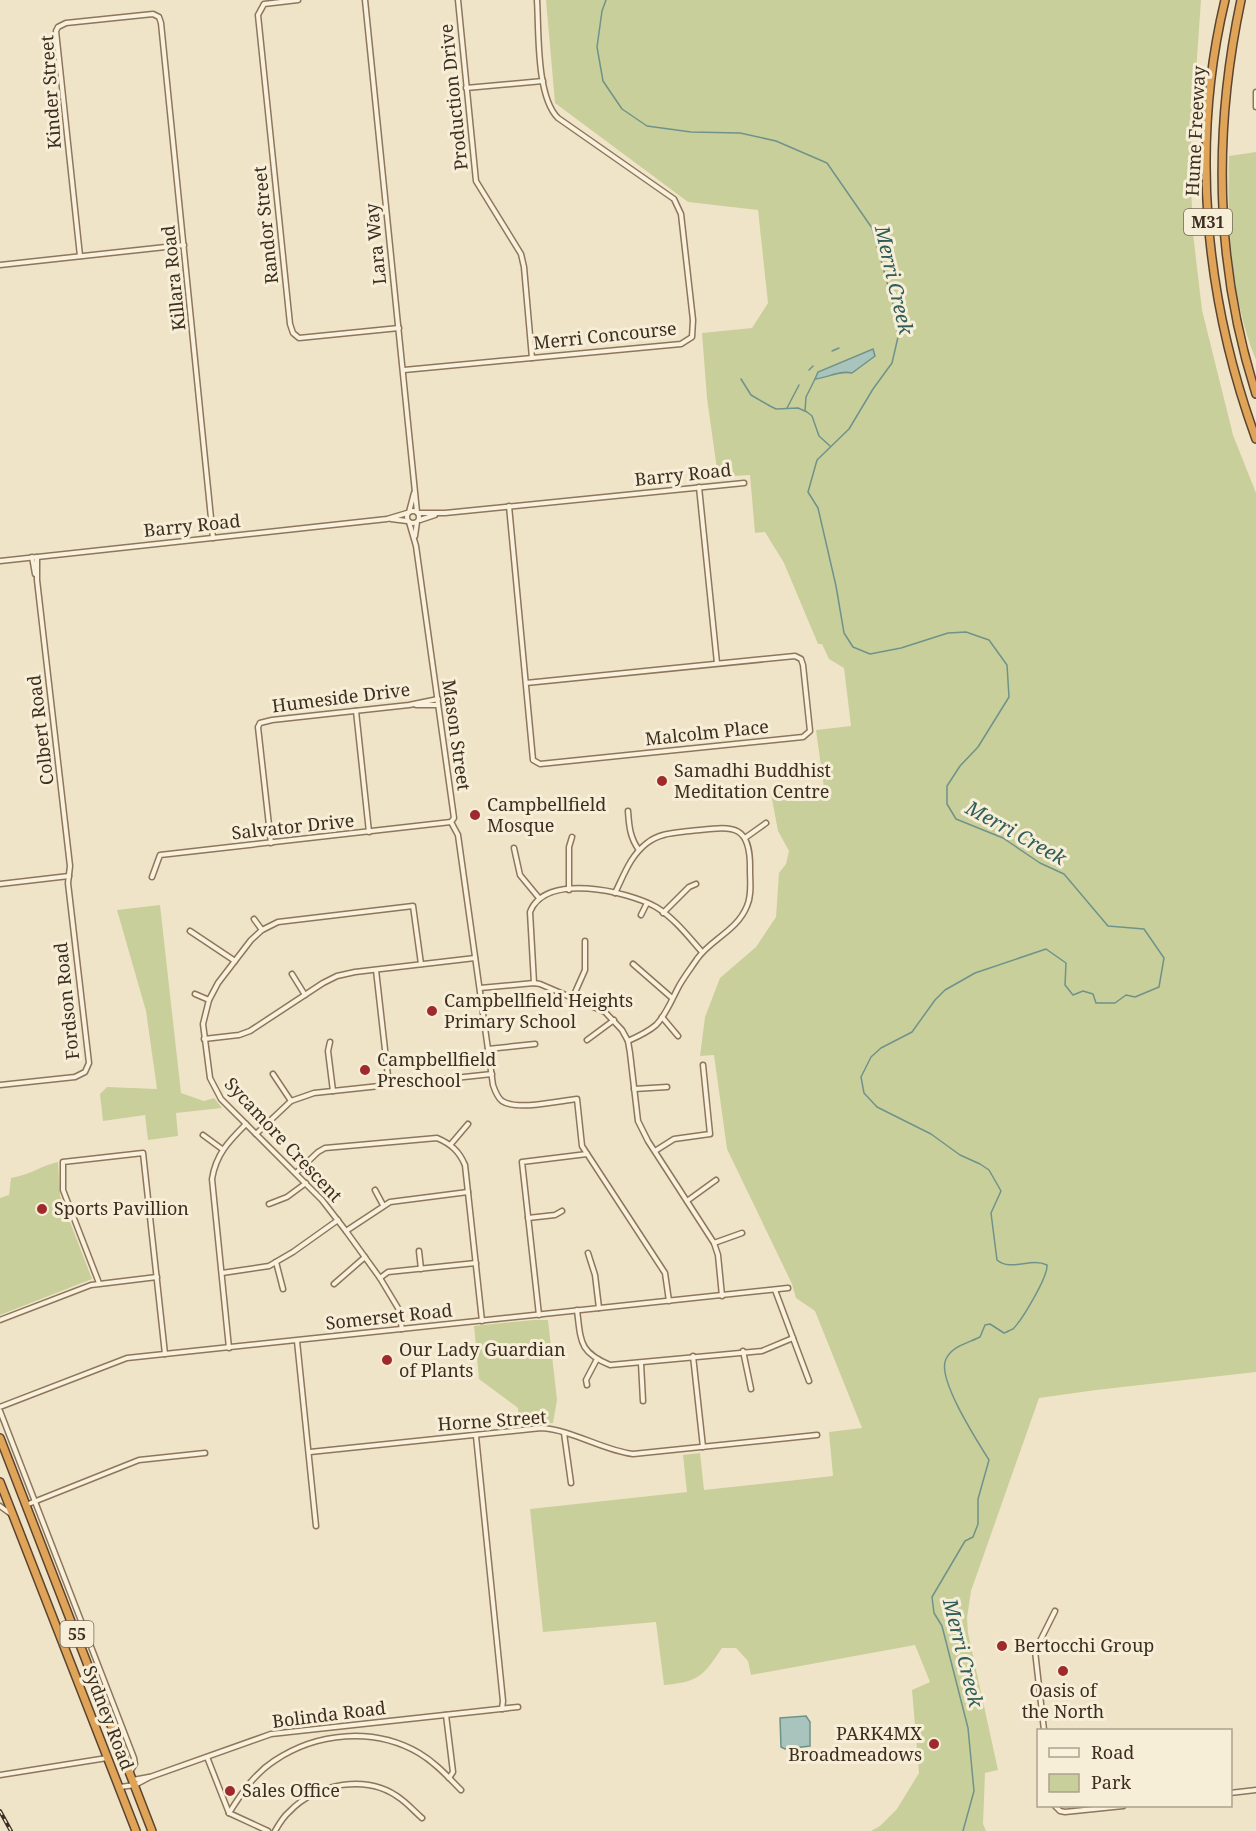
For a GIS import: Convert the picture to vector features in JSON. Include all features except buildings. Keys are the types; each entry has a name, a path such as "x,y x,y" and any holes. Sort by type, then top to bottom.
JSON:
{"highway":[{"name":"Hume Freeway","path":"1226,0 1217,40 1209,101 1206,165 1208,225 1214,281 1226,343 1256,439"},
{"name":"Hume Freeway","path":"1241,0 1226,87 1221,150 1222,203 1225,248 1234,309 1256,394"},
{"name":"Sydney Road","path":"0,1438 152,1831"},
{"name":"Sydney Road","path":"0,1482 2,1494 14,1516 136,1831"}],"street":[{"name":"Randor Street","path":"298,0 270,3 261,7 258,15 293,333 299,338 399,328"},
{"name":"Lara Way","path":"365,0 414,486"},
{"name":"Production Drive","path":"458,0 476,181 523,260 532,358"},
{"name":"Merri Concourse","path":"404,370 681,344 692,337 693,320 681,214 674,199 558,118 546,101 537,0"},
{"name":"Kinder Street","path":"80,256 56,31 66,23 151,13 158,16"},
{"name":"Killara Road","path":"158,16 161,22 213,538"},
{"path":"466,88 543,81"},
{"path":"1256,92 1256,107"},
{"path":"0,265 184,245"},
{"name":"Barry Road","path":"0,561 387,519 412,510 445,513 744,483"},
{"path":"414,486 418,512"},
{"path":"408,512 413,499 414,486"},
{"path":"508,506 526,683 717,663 699,487"},
{"name":"Mason Street","path":"408,512 415,540 438,702 454,818 451,822 458,835 488,1049 497,1095 508,1104 521,1105 577,1099 582,1146 587,1154"},
{"name":"Mason Street","path":"415,540 418,512"},
{"name":"Barry Road","path":"387,519 409,522 445,513"},
{"name":"Colbert Road","path":"34,557 70,866 69,876"},
{"name":"Malcolm Place","path":"526,683 533,760 540,764 803,737 810,730 801,659 795,656 717,663"},
{"name":"Humeside Drive","path":"271,843 258,728 260,723 438,702"},
{"path":"356,711 369,832"},
{"path":"627,811 630,833 639,850"},
{"name":"Salvator Drive","path":"152,877 160,855 451,822"},
{"path":"745,838 766,823"},
{"path":"615,893 630,860 649,842 668,833 725,827 738,831 745,838 749,847 750,895 747,906 730,929 702,952 655,1026 628,1041"},
{"path":"569,890 569,847 572,837"},
{"path":"514,848 520,875 539,897"},
{"path":"0,884 69,876"},
{"name":"Fordson Road","path":"0,1084 75,1077 82,1074 88,1065 69,876"},
{"path":"663,913 689,887 696,884"},
{"path":"534,983 530,912 533,903 539,897 550,892 596,888 647,903 675,922 702,952"},
{"path":"641,915 647,903"},
{"name":"Sycamore Crescent","path":"402,1329 398,1308 380,1278 338,1220 306,1183 221,1099 207,1068 204,1019 209,1000 218,983 251,940 262,930 278,922 413,906 421,964"},
{"path":"254,919 262,930"},
{"path":"190,931 235,962"},
{"path":"573,997 585,970 585,941"},
{"path":"204,1039 233,1036 250,1030 337,976 376,969 475,958"},
{"path":"633,964 672,998"},
{"path":"376,969 389,1085"},
{"path":"291,974 305,995"},
{"path":"480,988 534,983 573,997 605,1012 614,1020 628,1041 638,1121 714,1243 718,1255 722,1296"},
{"path":"195,994 209,1000"},
{"path":"662,1017 678,1036"},
{"path":"587,1040 614,1020"},
{"path":"330,1042 328,1051 333,1091"},
{"path":"488,1049 536,1044"},
{"path":"655,1151 674,1138 710,1134 703,1065"},
{"path":"273,1074 291,1101"},
{"path":"256,1134 291,1101 314,1093 492,1074"},
{"path":"634,1089 668,1087"},
{"path":"229,1348 212,1179 217,1158 222,1149 246,1124"},
{"path":"451,1144 468,1124"},
{"path":"202,1135 222,1149"},
{"path":"296,1173 325,1148 437,1138 451,1144 465,1165 482,1321"},
{"path":"99,1283 63,1190 63,1162 143,1153 165,1354"},
{"path":"539,1315 522,1162 587,1154 665,1273 669,1301"},
{"path":"687,1200 716,1180"},
{"path":"269,1204 287,1197 306,1183"},
{"path":"375,1190 383,1205"},
{"path":"346,1231 383,1205 399,1200 468,1192"},
{"path":"528,1218 555,1215 562,1211"},
{"path":"222,1273 261,1268 276,1262 338,1220"},
{"path":"714,1243 742,1233"},
{"path":"419,1251 421,1269"},
{"path":"588,1253 595,1275 599,1308"},
{"path":"334,1284 365,1257"},
{"path":"276,1262 284,1289"},
{"path":"380,1278 388,1272 476,1263"},
{"path":"0,1320 99,1283 157,1278"},
{"name":"Somerset Road","path":"0,1409 121,1359 788,1288"},
{"path":"775,1290 809,1381"},
{"path":"577,1310 582,1342 587,1352 610,1365 767,1349 793,1338"},
{"path":"297,1341 316,1526"},
{"path":"743,1352 751,1389"},
{"path":"693,1356 703,1447"},
{"path":"587,1385 586,1380 597,1359"},
{"path":"641,1363 643,1401"},
{"name":"Sydney Road","path":"0,1409 134,1758 135,1764 130,1772"},
{"name":"Sydney Road","path":"0,1424 7,1431"},
{"name":"Horne Street","path":"309,1452 541,1428 633,1454 817,1435"},
{"path":"564,1433 571,1483"},
{"path":"476,1436 502,1709"},
{"path":"26,1505 139,1460 205,1454"},
{"path":"0,1506 14,1516"},
{"path":"1044,1729 1035,1651 1055,1611"},
{"path":"78,1638 87,1635"},
{"name":"Bolinda Road","path":"119,1787 271,1734 518,1707"},
{"path":"446,1715 453,1772 449,1778"},
{"path":"229,1813 244,1790 274,1761 298,1748 321,1740 347,1736 385,1739 405,1746 420,1754 461,1790"},
{"path":"0,1774 108,1757"},
{"path":"207,1757 229,1813 268,1831"},
{"path":"275,1831 284,1817 300,1802 320,1791 340,1785 354,1784 385,1790 401,1798 422,1818"},
{"path":"1232,1793 1256,1790"},
{"path":"1055,1807 1065,1812 1114,1807"}],"green space":[{"path":"546,0 1201,0 1190,160 1193,233 1202,310 1233,435 1256,493 1256,1372 1039,1398 971,1591 967,1618 968,1633 998,1770 985,1773 983,1824 986,1831 871,1831 880,1826 897,1809 919,1773 912,1690 930,1682 915,1645 751,1675 748,1661 736,1648 722,1648 699,1676 685,1682 664,1685 656,1622 543,1632 530,1509 687,1492 683,1455 700,1453 704,1490 833,1476 829,1432 862,1428 815,1311 796,1298 792,1284 727,1149 714,1055 700,1056 705,1017 720,978 756,947 776,917 779,873 786,864 789,851 778,831 771,794 824,788 816,730 851,726 844,668 829,659 822,644 818,644 784,563 765,532 755,533 750,475 718,477 707,398 702,333 752,328 768,303 758,210 688,202 555,103"},
{"path":"1256,152 1256,360 1241,311 1232,260 1229,156"},
{"path":"160,905 181,1093 204,1101 214,1098 222,1108 176,1113 178,1136 148,1140 145,1115 103,1121 100,1094 107,1087 157,1089 146,1011 117,910"},
{"path":"58,1162 60,1196 92,1279 0,1315 0,1198 9,1195 11,1178"},
{"path":"548,1320 557,1400 553,1423 519,1424 518,1408 479,1379 474,1326"}],"water":[{"path":"873,349 875,356 852,373 815,379 818,372"},
{"path":"806,1716 810,1722 810,1746 785,1749 781,1747 780,1718"}],"waterway":[{"name":"Merri Creek","path":"606,0 602,11 597,47 603,81 622,109 647,126 691,132 740,133 776,141 827,163 872,228 894,307 898,337 892,363 849,429 817,460 808,492 818,508 844,633 853,647 870,654 901,648 948,633 966,632 989,640 1007,665 1009,697 978,747 960,766 947,786 947,804 956,819 1003,838 1040,863 1064,874 1108,926 1144,929 1164,958 1159,987 1135,997 1126,995 1115,1003 1096,1003 1093,994 1083,991 1073,995 1065,985 1066,963 1046,949 975,973 945,990 912,1032 881,1048 871,1057 861,1077 864,1093 877,1107 931,1134 960,1155 989,1170 1001,1191 991,1213 997,1260 1008,1265 1034,1263 1047,1265 1039,1288 1013,1329 1004,1333 990,1324 985,1325 980,1337 956,1348 946,1359 945,1368 952,1395 989,1460 978,1499 978,1524 973,1537 965,1541 932,1597 934,1613 942,1626 968,1728 974,1791 963,1831"},
{"path":"832,351 839,348"},
{"path":"809,370 813,366"},
{"path":"741,379 751,395 770,406 776,409 798,408 807,412 812,416 819,436 830,446"},
{"path":"805,411 806,397 815,379"},
{"path":"787,408 799,385"}],"railway":[{"path":"0,1811 11,1831"}],"place":[{"name":"Samadhi Buddhist Meditation Centre","path":"662,781"},
{"name":"Campbellfield Mosque","path":"475,815"},
{"name":"Campbellfield Heights Primary School","path":"432,1011"},
{"name":"Campbellfield Preschool","path":"365,1070"},
{"name":"Sports Pavillion","path":"42,1209"},
{"name":"Our Lady Guardian of Plants","path":"387,1360"},
{"name":"Bertocchi Group","path":"1002,1646"},
{"name":"Oasis of the North","path":"1063,1671"},
{"name":"PARK4MX Broadmeadows","path":"934,1744"},
{"name":"Sales Office","path":"230,1791"}]}
